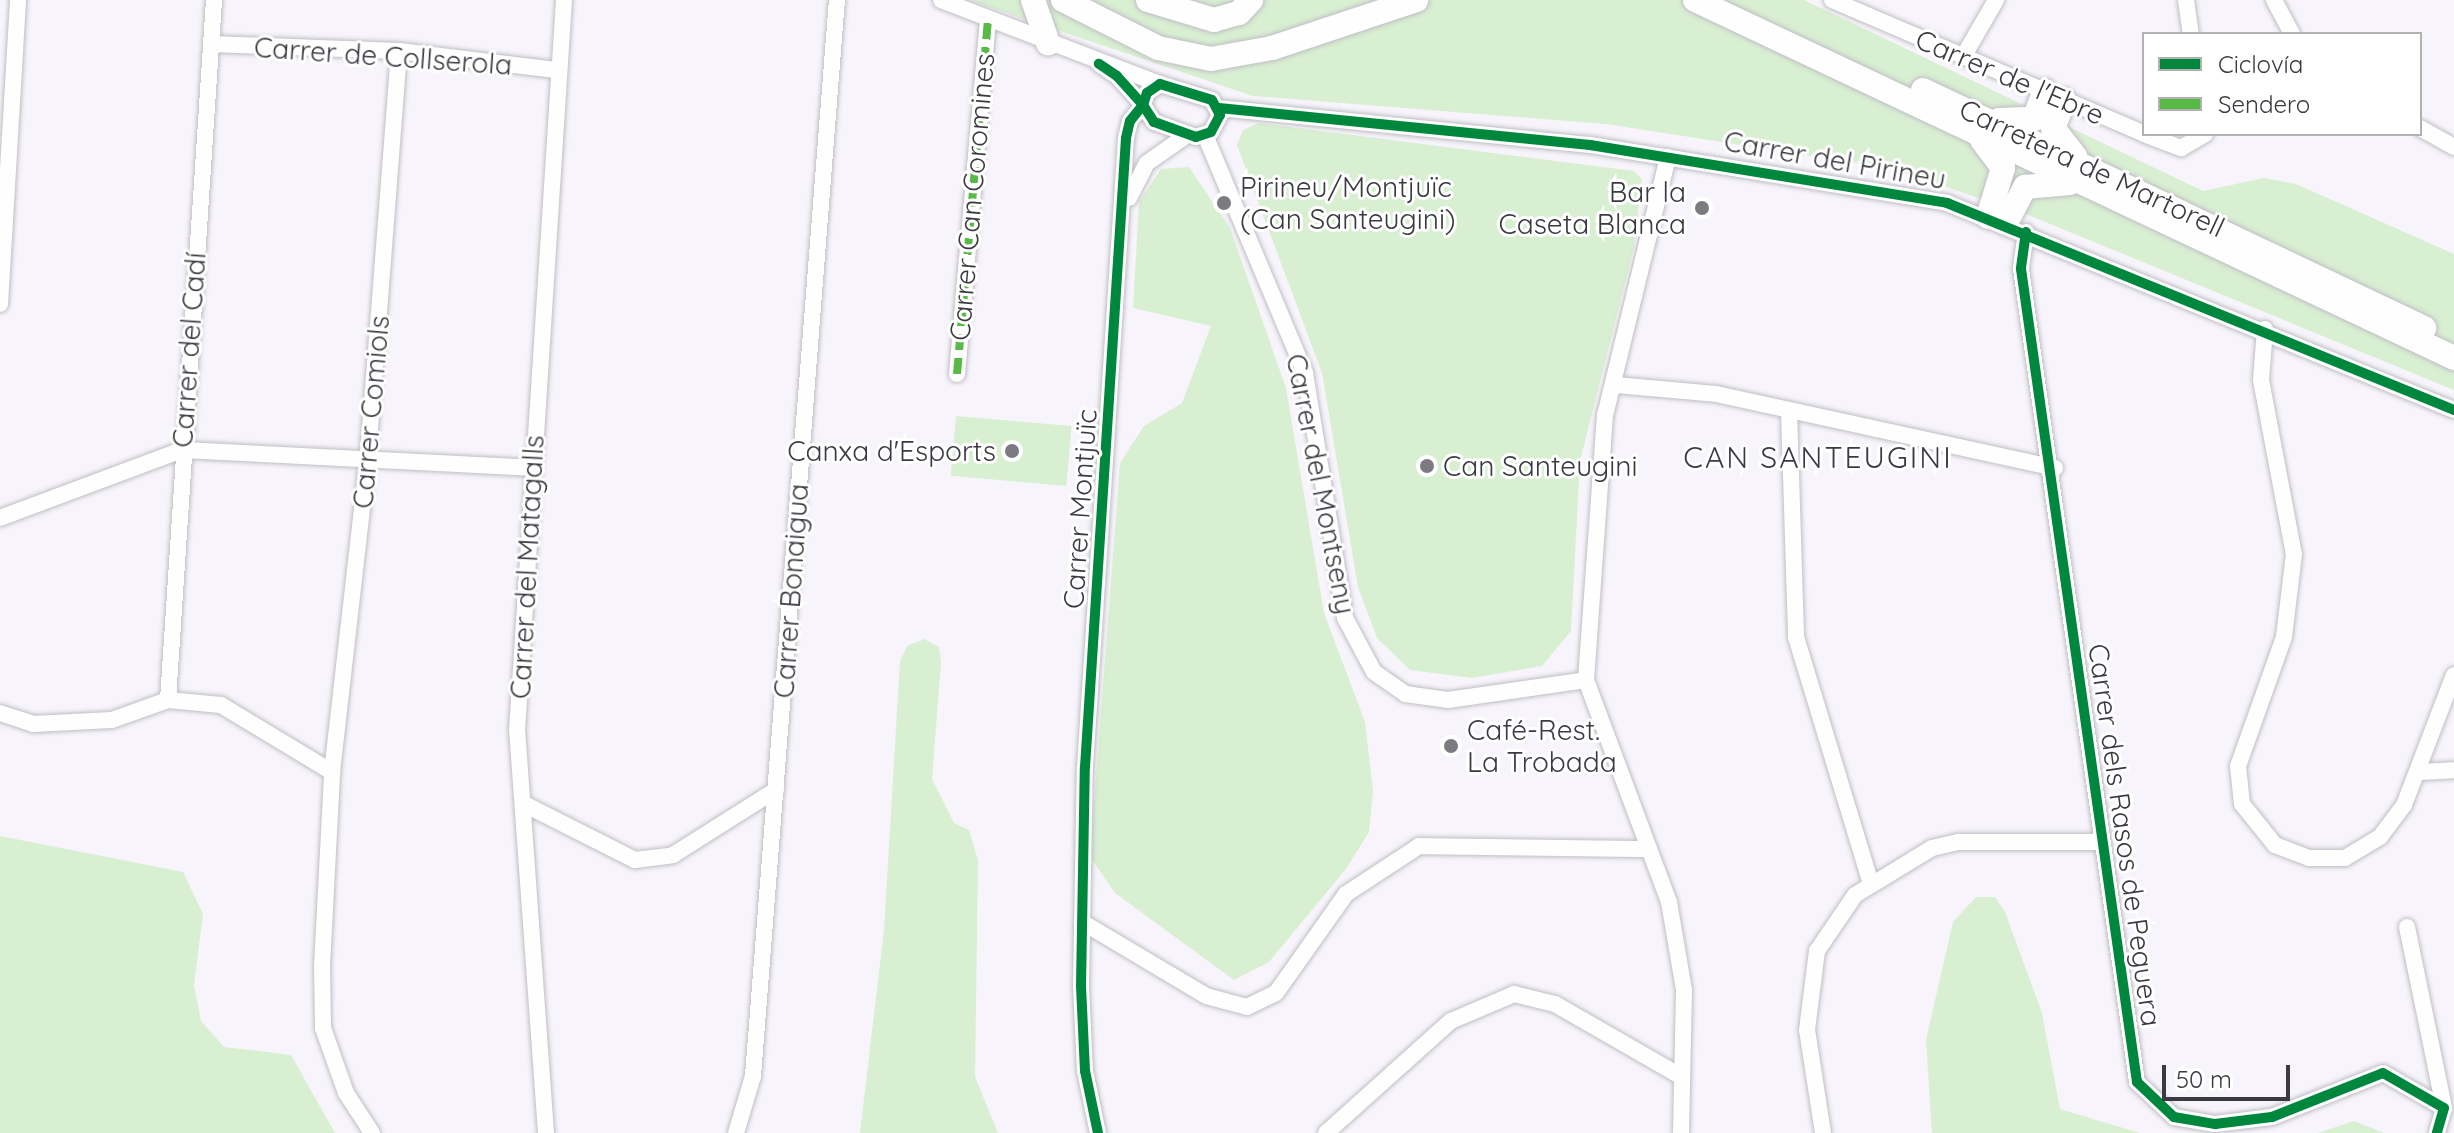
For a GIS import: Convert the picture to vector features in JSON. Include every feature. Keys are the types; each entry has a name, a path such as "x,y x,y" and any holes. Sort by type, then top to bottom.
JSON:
{"main road":[{"path":"1033,0 1048,43"},
{"path":"1063,0 1158,48 1211,59 1272,48 1416,0"},
{"path":"1148,0 1214,20 1235,16 1251,0"},
{"path":"1695,0 1929,110 2019,145 2041,130 2054,96"},
{"name":"Carretera de Martorell","path":"1724,0 1978,124 2041,130"},
{"path":"1929,110 1978,124 2454,358"},
{"path":"1978,124 2003,168 2007,224"},
{"path":"2041,130 2087,176"},
{"path":"2007,224 2031,183 2087,176"},
{"name":"Carretera de Martorell","path":"2087,176 2454,345"}],"street":[{"path":"0,304 18,0"},
{"name":"Carrer del Cadí","path":"168,700 182,450 214,0"},
{"name":"Carrer del Matagalls","path":"546,1133 526,805 517,731 556,70 564,0"},
{"name":"Carrer Bonaigua","path":"736,1133 753,1076 837,0"},
{"name":"Carrer del Pirineu","path":"941,0 1099,64 1219,108 1668,157 1885,188 2007,224 2454,410"},
{"name":"Carrer de l'Ebre","path":"1832,0 2142,133"},
{"path":"1963,57 1996,0"},
{"path":"2186,0 2191,32"},
{"path":"2274,0 2291,32"},
{"name":"Carrer Can Coromines","path":"957,374 988,20"},
{"name":"Carrer de Collserola","path":"211,44 399,51 556,70"},
{"name":"Carrer Comiols","path":"332,772 368,455 399,51"},
{"name":"Carrer del Pirineu","path":"1099,64 1143,105 1148,118 1187,135 1205,135"},
{"path":"1143,105 1160,84"},
{"name":"Carrer Montjuïc","path":"1098,1133 1085,1071 1082,922 1085,767 1124,215 1126,138 1143,105"},
{"path":"1205,135 1216,127 1219,108"},
{"path":"2422,129 2454,147"},
{"path":"1124,215 1147,163 1187,135"},
{"name":"Carrer del Montseny","path":"1205,135 1305,373 1345,618 1374,672 1405,694 1448,700 1586,680"},
{"name":"Carrer de l'Ebre","path":"2150,136 2188,148 2203,136"},
{"path":"1668,157 1616,385 1605,415 1586,680 1669,902 1684,990 1681,1133"},
{"name":"Carrer dels Rasos de Peguera","path":"2007,224 2021,269 2055,468 2098,842 2137,1082 2174,1117 2215,1124 2272,1117 2383,1073 2444,1108"},
{"path":"2265,329 2261,380 2294,554 2284,637 2238,766 2242,804 2275,845 2309,858 2345,858 2380,837 2420,772 2454,675"},
{"path":"1616,385 1789,411 2055,468"},
{"path":"1789,411 1796,637 1870,881"},
{"path":"0,518 182,450 368,455 533,468"},
{"path":"0,713 33,724 112,720 168,700 221,705 332,772 323,1028 346,1093 372,1133"},
{"path":"2420,772 2454,770"},
{"path":"526,805 635,860 673,855 776,790"},
{"path":"1823,1133 1807,1030 1817,951 1838,912 1870,881 1958,842 2098,842"},
{"path":"1082,922 1206,996 1247,1007 1276,993 1346,894 1419,846 1648,849"},
{"path":"2407,927 2444,1108 2437,1133"},
{"path":"1326,1133 1451,1021 1514,994 1555,1004 1680,1076"}],"green space":[{"path":"968,0 1804,0 2203,191 2264,178 2296,184 2454,254 2454,390 2026,214 1890,168 1606,124 1253,96"},
{"path":"1259,123 1634,171 1642,179 1634,247 1580,461 1571,631 1542,666 1472,678 1410,670 1377,638 1358,587 1322,373 1237,145 1243,130"},
{"path":"1189,167 1230,228 1286,388 1324,613 1365,722 1373,791 1369,832 1346,869 1269,962 1234,980 1115,893 1090,857 1120,463 1144,426 1182,403 1211,326 1133,308 1139,202 1161,169"},
{"name":"Canxa d'Esports","path":"956,416 1072,426 1066,486 951,476"},
{"path":"924,639 939,647 941,662 932,779 954,823 969,830 978,860 975,1077 998,1133 860,1133 884,930 900,661 907,646"},
{"path":"0,836 183,872 203,914 194,985 201,1021 224,1047 291,1055 335,1133 0,1133"},
{"path":"1976,897 1995,897 2005,912 2042,1013 2060,1109 2140,1133 1932,1133 1926,1040 1953,922"},
{"path":"2354,1121 2384,1133 2318,1133"}],"marked path":[{"path":"957,374 988,20"}],"cycle path":[{"path":"1098,1133 1085,1071 1081,986 1085,767 1126,138 1130,121 1143,105 1147,93 1160,84 1212,100 1220,115 1211,132 1196,137 1154,122 1143,105 1117,76 1099,64"},
{"path":"1219,108 1590,145 1947,203 2454,410"},
{"path":"2026,232 2021,269 2137,1082 2174,1117 2215,1124 2272,1117 2383,1073 2444,1108 2437,1133"}],"place":[{"name":"Pirineu/Montjuïc (Can Santeugini)","path":"1224,203"},
{"name":"Bar la Caseta Blanca","path":"1702,208"},
{"name":"Canxa d'Esports","path":"1012,451"},
{"name":"Can Santeugini","path":"1427,466"},
{"name":"Café-Rest. La Trobada","path":"1451,746"}],"district":[{"name":"CAN SANTEUGINI","path":"1818,457"}]}
